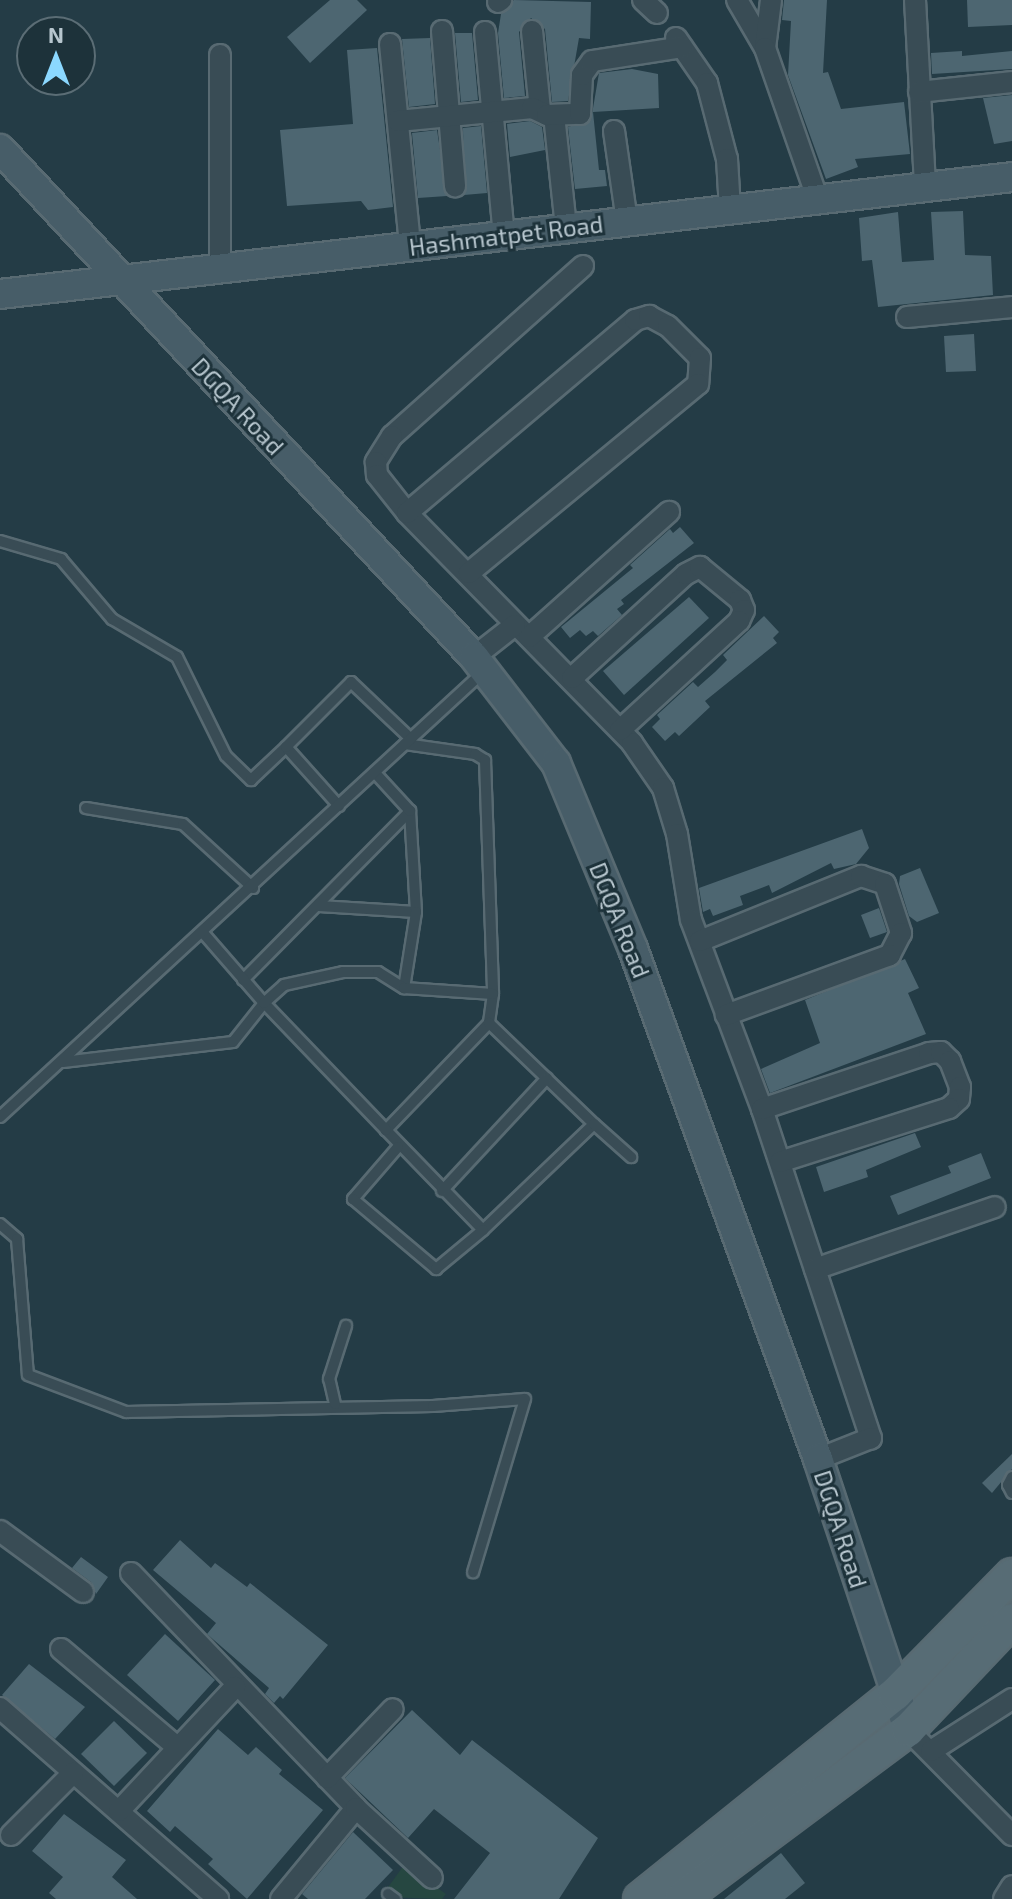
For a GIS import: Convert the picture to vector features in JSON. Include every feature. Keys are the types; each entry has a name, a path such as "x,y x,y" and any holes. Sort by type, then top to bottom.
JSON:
{"main road":[{"name":"DGQA Road","path":"0,149 479,665 556,763 633,949 818,1459 895,1694 920,1740"},
{"name":"Hashmatpet Road","path":"0,294 817,197 1012,177"},
{"path":"640,1899 895,1694 1012,1575"},
{"path":"681,1899 920,1740 1012,1620"}],"street":[{"path":"737,0 765,48 817,197"},
{"path":"765,48 771,0"},
{"path":"915,0 925,187"},
{"path":"442,31 455,186"},
{"path":"532,31 566,228"},
{"path":"485,32 490,114 504,235"},
{"path":"398,121 583,111 582,75 592,61 679,42 707,83 719,119 730,209"},
{"path":"390,44 410,246"},
{"path":"220,55 220,269"},
{"path":"919,92 1012,82"},
{"path":"614,131 627,221"},
{"path":"583,266 382,448 377,475 407,513 572,678 658,777 672,812 687,901 762,1109 871,1438 818,1459"},
{"path":"907,317 1012,307"},
{"path":"407,513 635,320 649,316 668,326 700,358 698,384 469,573"},
{"path":"479,665 669,512"},
{"path":"572,678 686,574 700,567 740,600 744,610 739,621 620,730"},
{"path":"700,941 861,876 885,884 901,933 890,955 726,1015"},
{"path":"762,1109 929,1053 941,1052 950,1061 960,1087 959,1099 949,1108 780,1162"},
{"path":"815,1269 995,1207"},
{"path":"0,1531 83,1592"},
{"path":"131,1573 235,1687 356,1808 432,1878"},
{"path":"61,1649 177,1747"},
{"path":"119,1811 235,1687"},
{"path":"1012,1699 920,1740 1012,1835"},
{"path":"0,1708 218,1899"},
{"path":"327,1778 393,1709"},
{"path":"11,1835 73,1773"},
{"path":"281,1899 356,1808"},
{"path":"1004,1899 1012,1886"}],"lane":[{"path":"0,541 61,559 112,619 177,657 226,756 251,780 351,682 408,741 475,754 485,760 493,994 489,1023 386,1130"},
{"path":"0,1117 204,934 375,773 479,665"},
{"path":"286,747 339,806"},
{"path":"375,773 410,811 416,912 404,988"},
{"path":"86,808 183,824 253,888"},
{"path":"243,980 410,811"},
{"path":"319,906 416,912"},
{"path":"204,934 264,1003 386,1130 398,1147 483,1230"},
{"path":"63,1062 233,1042 264,1003 284,985 315,975 378,972 404,988 493,994"},
{"path":"489,1023 631,1157"},
{"path":"442,1191 547,1078"},
{"path":"398,1147 353,1199 436,1269 483,1230 594,1124"},
{"path":"0,1224 17,1239 28,1375 126,1412 335,1404 433,1406 525,1399 473,1572"},
{"path":"335,1404 329,1379 346,1326"},
{"path":"1012,1477 1008,1485 1012,1493"}],"green space":[{"path":"404,1865 446,1894 442,1899 381,1897"}],"building":[{"path":"330,0 357,0 367,10 310,63 287,37"},
{"path":"514,0 591,2 590,39 579,38 568,101 552,102 545,29 531,18 519,32 525,96 504,98 498,33 501,14"},
{"path":"784,0 827,0 823,73 828,72 841,109 904,102 910,154 855,159 858,167 826,179 788,75 791,21 782,20"},
{"path":"967,0 1012,0 1012,25 968,27"},
{"path":"455,33 472,33 478,100 461,102"},
{"path":"430,38 435,104 409,107 402,39"},
{"path":"377,48 393,207 368,210 361,201 287,206 280,130 353,124 347,50"},
{"path":"962,51 962,56 1012,51 1012,69 932,74 931,53"},
{"path":"632,69 658,74 659,108 593,112 599,170 605,170 607,186 575,189 568,127 591,120 599,73"},
{"path":"1012,95 1012,141 994,144 983,98"},
{"path":"530,121 542,127 545,150 510,157 507,124"},
{"path":"481,126 487,193 464,195 463,128"},
{"path":"437,130 447,196 418,198 412,133"},
{"path":"963,211 965,255 991,256 993,295 878,307 872,260 862,261 859,218 898,212 902,262 934,260 931,212"},
{"path":"974,334 976,371 946,372 944,336"},
{"path":"680,527 694,543 621,600 624,604 617,609 622,615 598,636 593,631 586,636 580,630 570,638 561,627 633,568 630,565 670,529 673,533"},
{"path":"689,597 709,618 624,695 603,671"},
{"path":"764,616 779,632 773,638 777,643 705,701 710,707 679,736 675,732 665,741 652,727 660,719 657,715 693,682 698,687 715,672 727,660 723,655"},
{"path":"862,829 869,848 856,864 834,869 831,863 772,893 769,885 740,896 743,905 713,916 710,909 703,912 699,888"},
{"path":"920,868 939,913 917,922 909,916 899,884 900,876"},
{"path":"879,908 887,932 870,938 861,915"},
{"path":"905,959 919,988 908,993 926,1034 770,1093 761,1069 820,1043 805,1000"},
{"path":"915,1133 921,1147 866,1170 868,1177 824,1192 816,1167"},
{"path":"981,1153 991,1178 898,1215 890,1196 951,1173 948,1166"},
{"path":"1012,1454 1012,1469 992,1493 982,1483"},
{"path":"180,1540 211,1568 215,1563 247,1587 250,1583 328,1645 283,1699 280,1696 274,1703 265,1694 269,1688 207,1634 216,1623 153,1570"},
{"path":"81,1557 108,1577 96,1594 91,1582 72,1568"},
{"path":"165,1634 215,1680 178,1721 127,1675"},
{"path":"29,1664 85,1707 55,1739 2,1695"},
{"path":"412,1710 460,1755 472,1740 598,1838 559,1899 454,1899 490,1853 434,1809 408,1838 345,1778"},
{"path":"114,1721 147,1753 114,1786 81,1754"},
{"path":"218,1729 248,1755 256,1747 282,1770 279,1774 323,1810 247,1899 208,1864 213,1859 175,1826 170,1832 147,1811"},
{"path":"64,1814 126,1860 112,1877 137,1899 56,1899 49,1893 63,1877 32,1851"},
{"path":"353,1832 393,1870 365,1899 308,1899 302,1894"},
{"path":"781,1853 805,1883 785,1899 724,1899"}]}
